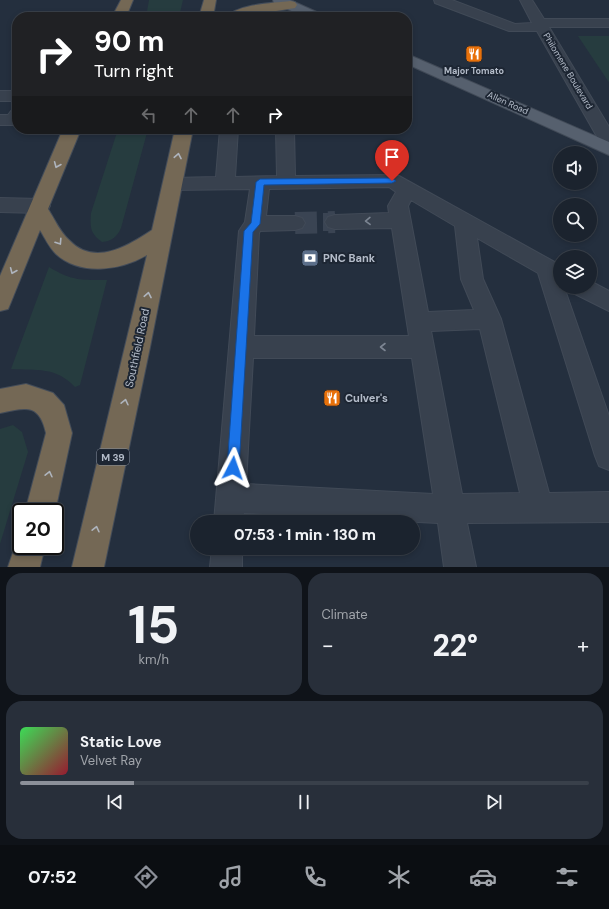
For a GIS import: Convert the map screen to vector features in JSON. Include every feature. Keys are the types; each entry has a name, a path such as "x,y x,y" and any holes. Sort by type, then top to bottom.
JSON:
{"highway":[{"path":"121,12 127,0"},
{"path":"207,12 210,0"},
{"path":"247,12 285,2"},
{"path":"0,302 70,134"},
{"name":"Southfield Road","path":"88,567 138,347 183,134"},
{"path":"39,208 63,248 79,257 89,260 106,260 135,252 161,235"},
{"path":"0,402 26,396 44,402 55,414 59,433 42,503"},
{"path":"24,567 27,555"}],"main road":[{"path":"285,2 306,12"},
{"name":"Allen Road","path":"412,60 609,149"}],"street":[{"path":"440,0 514,28 540,25 609,23"},
{"name":"Philomene Boulevard","path":"526,0 609,142"},
{"path":"0,96 12,96"},
{"path":"0,120 12,121"},
{"path":"224,182 229,134"},
{"path":"285,134 286,182"},
{"path":"173,184 224,182 392,181 553,271"},
{"path":"260,182 255,224 249,231 230,510 450,510 609,507"},
{"path":"407,189 398,206 460,567"},
{"path":"0,205 39,208"},
{"path":"336,222 400,220"},
{"path":"465,222 472,279 489,319 538,508"},
{"path":"255,224 295,223"},
{"path":"560,294 609,456"},
{"path":"594,294 609,302"},
{"path":"418,322 489,319"},
{"path":"241,347 422,347"},
{"path":"226,567 227,555"}],"green space":[{"path":"149,0 183,0 180,12 147,12"},
{"path":"578,36 609,36 609,82 608,81"},
{"path":"116,134 147,134 121,228 118,234 109,241 102,242 93,233 91,213"},
{"path":"49,267 64,275 77,279 107,280 80,385 75,387 68,380 53,373 37,370 11,369"},
{"path":"13,425 22,432 28,452 0,544 0,429"}],"tunnel":[{"path":"295,223 335,222 323,222"}],"place":[{"name":"Major Tomato","path":"474,54"},
{"name":"PNC Bank","path":"310,258"},
{"name":"Culver's","path":"332,398"}],"route":[{"path":"233,468 249,231 255,224 260,182 392,181"}]}
